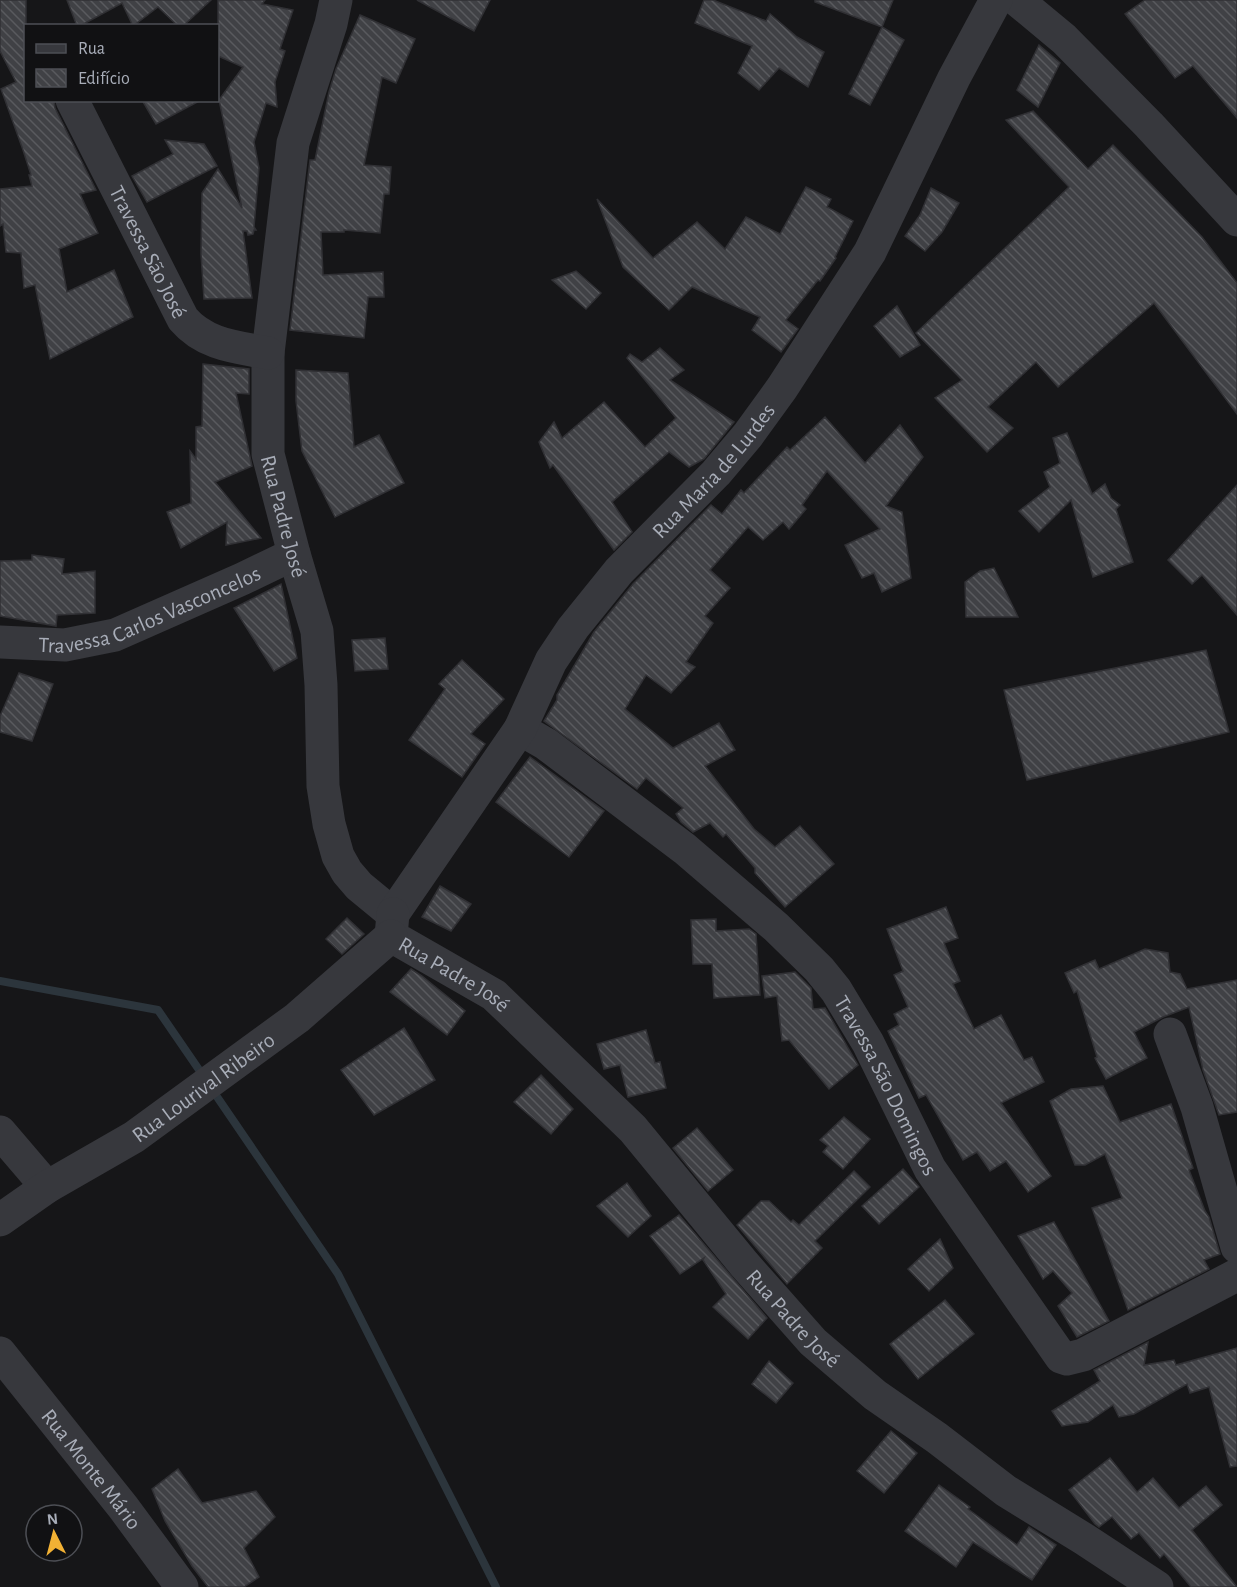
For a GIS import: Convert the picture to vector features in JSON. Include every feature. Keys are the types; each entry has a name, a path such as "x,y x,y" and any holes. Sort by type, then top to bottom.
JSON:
{"street":[{"name":"Rua Padre José","path":"336,0 293,143 268,353 268,453 316,632 321,685 323,786 329,824 338,856 347,872 392,925 494,995 633,1129 744,1264 813,1342 875,1395 937,1438 1006,1491 1157,1587"},
{"name":"Rua Maria de Lurdes","path":"392,925 520,729 552,661 573,628 619,571 659,528 716,473 748,435 835,306 870,252 954,78 996,0"},
{"path":"1017,0 1064,39 1149,125 1237,220"},
{"name":"Travessa São José","path":"73,102 183,319 194,331 208,339 268,353"},
{"name":"Travessa Carlos Vasconcelos","path":"0,642 65,645 115,635 294,554"},
{"name":"Travessa São Domingos","path":"520,729 546,744 685,849 776,927 819,969 836,990 868,1042 930,1168 1061,1357 1067,1359 1083,1355 1237,1275"},
{"name":"Rua Lourival Ribeiro","path":"0,1220 47,1187 134,1137 297,1018 392,925"},
{"path":"1170,1034 1197,1107 1237,1247"},
{"path":"0,1132 47,1187"},
{"name":"Rua Monte Mário","path":"0,1353 123,1507 182,1587"}],"building":[{"path":"0,0 26,0 24,102 54,102 55,108 96,190 80,194 98,233 59,249 67,292 114,270 133,317 50,359 35,285 24,288 21,253 6,252 3,224 0,226 0,189 32,186 29,175 31,175 1,89 16,82 0,51"},
{"path":"67,0 211,0 185,24 176,24 158,7 136,24 132,24 122,3 84,24 76,24"},
{"path":"218,0 265,0 262,4 293,10 280,49 285,51 275,82 277,107 266,103 254,142 259,168 254,227 256,230 253,234 248,235 247,231 243,231 252,298 204,299 201,254 202,193 218,169 242,208 219,100 243,67 219,56"},
{"path":"417,0 490,0 474,31"},
{"path":"704,0 713,0 766,21 770,14 797,37 824,52 808,87 779,68 759,90 738,73 752,46 695,23"},
{"path":"815,0 893,0 882,27 815,2"},
{"path":"1145,0 1237,0 1237,118 1193,66 1175,78 1125,14"},
{"path":"360,15 415,39 396,83 382,77 364,165 391,167 389,194 384,194 380,233 344,230 344,232 321,232 323,275 383,272 384,297 368,297 364,338 290,330 310,160 315,160 336,69"},
{"path":"882,27 904,40 870,105 849,94"},
{"path":"1039,45 1060,63 1038,107 1017,90"},
{"path":"143,102 197,102 156,124"},
{"path":"1033,111 1088,169 1113,145 1202,237 1237,283 1237,414 1154,303 1058,387 1036,362 988,407 1013,428 987,452 935,398 962,380 916,333 1069,187 1006,120"},
{"path":"165,140 204,144 217,166 147,202 132,176 173,154"},
{"path":"806,187 831,199 827,207 853,221 836,258 820,281 818,280 786,320 798,329 781,352 752,330 760,317 692,287 669,310 623,267 597,199 653,258 697,222 725,249 746,217 780,234"},
{"path":"931,188 959,203 942,232 925,251 905,236 920,215"},
{"path":"576,271 601,293 586,309 552,280"},
{"path":"897,306 920,345 900,357 874,326"},
{"path":"660,348 684,370 670,380 734,422 704,459 689,467 669,452 612,502 632,532 614,550 553,465 550,468 539,442 554,422 562,438 604,402 645,447 676,418 627,358 630,354 642,362"},
{"path":"203,364 249,369 249,394 236,393 252,466 215,482 261,538 226,545 227,522 181,548 167,512 191,503 190,451 196,459 196,427 202,426"},
{"path":"296,370 348,373 354,447 379,435 404,483 335,517 302,451 296,401"},
{"path":"825,417 865,463 900,425 923,457 886,506 902,512 911,578 882,592 874,573 862,578 845,545 880,529 827,471 802,505 806,509 789,529 783,522 763,540 748,527 710,570 730,588 705,616 713,623 686,662 695,667 671,693 646,675 625,709 673,748 719,723 735,750 705,766 754,829 775,847 800,826 834,864 785,907 755,873 755,868 726,834 723,837 710,823 693,832 681,822 676,814 683,808 646,778 637,789 544,721 594,632 633,584 711,505 722,514 741,490 744,493 787,447 790,450"},
{"path":"1067,433 1092,494 1105,484 1111,498 1120,505 1116,509 1133,562 1093,577 1071,500 1039,532 1019,511 1050,487 1044,472 1060,463 1053,438"},
{"path":"1237,485 1237,615 1202,575 1192,584 1168,560"},
{"path":"32,555 64,559 62,574 95,571 95,613 57,615 56,626 0,616 0,561 32,560"},
{"path":"994,568 1018,617 966,617 965,582 980,571"},
{"path":"281,584 297,658 274,671 234,608"},
{"path":"385,638 388,669 355,671 352,640"},
{"path":"1206,650 1229,732 1027,780 1004,690"},
{"path":"462,660 504,699 471,734 485,744 462,777 409,740 445,689 439,684"},
{"path":"19,673 53,684 32,741 0,732 0,716"},
{"path":"530,757 604,811 569,857 496,802"},
{"path":"440,886 471,904 451,931 422,917"},
{"path":"946,907 958,938 944,943 960,981 953,984 974,1029 1001,1015 1024,1060 1032,1057 1044,1082 1001,1103 1051,1176 1028,1192 1006,1161 990,1171 977,1152 963,1160 926,1095 919,1098 888,1031 899,1025 894,1014 908,1007 894,975 903,971 887,929"},
{"path":"347,918 364,934 342,954 326,939"},
{"path":"716,919 716,931 749,929 756,934 760,995 714,998 712,964 693,964 691,920"},
{"path":"1145,949 1168,953 1170,972 1180,974 1187,989 1237,980 1237,1112 1219,1115 1203,1070 1189,1007 1134,1032 1147,1058 1106,1079 1095,1058 1097,1057 1077,991 1074,993 1065,973 1095,960 1099,969"},
{"path":"411,969 465,1011 447,1035 390,992"},
{"path":"795,972 811,988 813,1009 825,1008 858,1065 829,1089 789,1040 782,1041 777,996 765,998 762,976"},
{"path":"404,1028 435,1080 374,1115 341,1070"},
{"path":"646,1030 655,1063 660,1062 666,1088 628,1097 620,1065 604,1069 597,1044"},
{"path":"541,1075 573,1109 551,1134 514,1102"},
{"path":"1103,1086 1120,1122 1171,1104 1193,1168 1189,1170 1209,1217 1220,1254 1204,1260 1209,1269 1128,1310 1092,1208 1122,1198 1105,1154 1085,1165 1075,1165 1050,1101 1071,1089"},
{"path":"844,1117 870,1139 843,1169 823,1152 828,1146 820,1140"},
{"path":"697,1128 733,1170 708,1191 673,1148"},
{"path":"903,1169 919,1187 879,1224 862,1206"},
{"path":"854,1171 870,1187 815,1241 822,1248 787,1284 737,1225 761,1201 769,1201 791,1222 793,1220 799,1225"},
{"path":"627,1183 651,1216 628,1237 597,1206"},
{"path":"679,1215 767,1318 748,1339 713,1307 726,1294 703,1260 704,1258 680,1274 650,1236"},
{"path":"1054,1222 1109,1321 1077,1337 1058,1306 1072,1293 1053,1271 1043,1279 1018,1236"},
{"path":"940,1239 953,1268 929,1291 908,1269"},
{"path":"945,1300 974,1334 918,1379 890,1344"},
{"path":"1148,1342 1144,1365 1174,1360 1176,1365 1237,1348 1237,1466 1230,1467 1209,1387 1190,1393 1187,1384 1134,1414 1119,1417 1113,1405 1088,1422 1062,1426 1052,1411 1100,1381 1094,1370"},
{"path":"769,1361 793,1383 776,1403 752,1384"},
{"path":"891,1431 917,1453 884,1493 857,1471"},
{"path":"1110,1458 1137,1492 1153,1478 1179,1508 1206,1486 1222,1505 1192,1530 1237,1587 1191,1587 1164,1554 1160,1558 1139,1533 1131,1539 1112,1517 1099,1527 1095,1524 1069,1490"},
{"path":"178,1469 202,1503 256,1491 275,1517 244,1548 259,1577 244,1587 208,1587 192,1566 165,1521 152,1489"},
{"path":"939,1485 1017,1545 1029,1527 1056,1545 1032,1580 973,1542 956,1567 905,1531"}],"waterway":[{"path":"0,981 158,1010 204,1077"},
{"path":"211,1088 338,1274 496,1587"}]}
